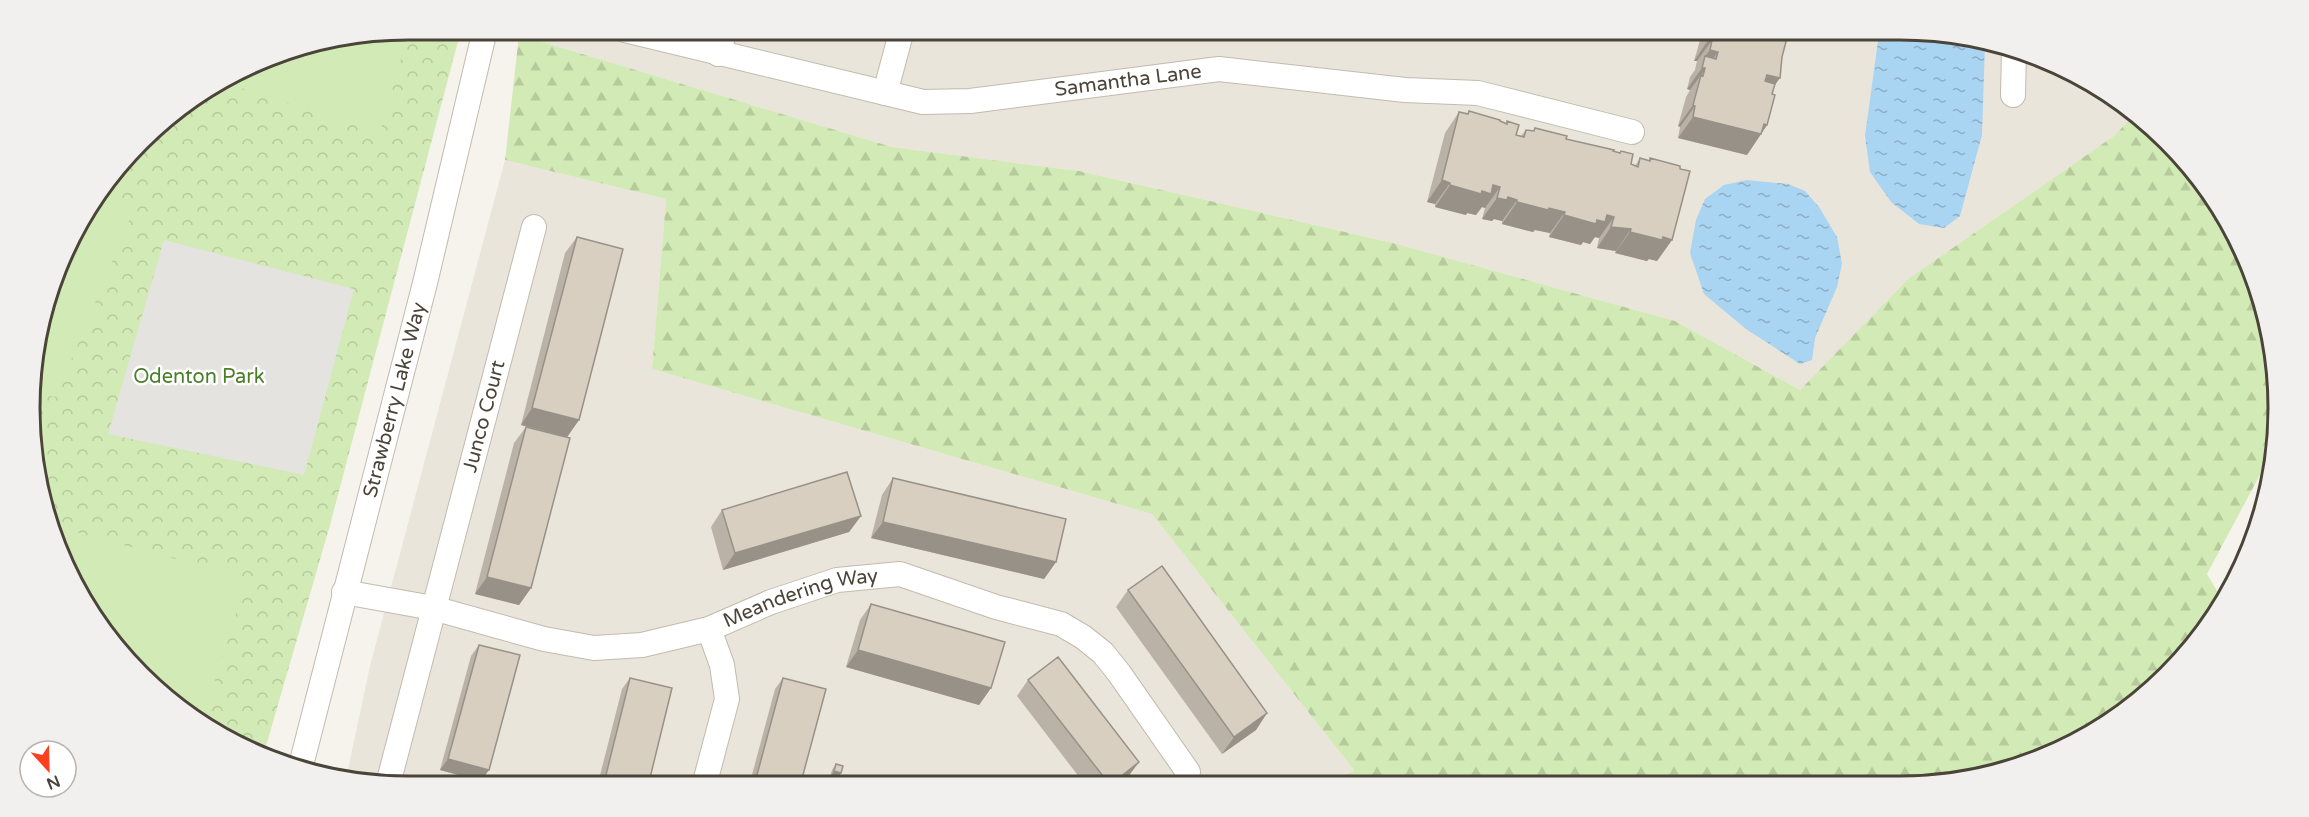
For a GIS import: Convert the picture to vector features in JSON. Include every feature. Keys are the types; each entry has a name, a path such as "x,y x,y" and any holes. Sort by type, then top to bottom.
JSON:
{"street":[{"name":"Strawberry Lake Way","path":"302,761 425,283 483,40"},
{"name":"Samantha Lane","path":"664,40 923,102 969,101 1219,69 1405,90 1478,93 1632,132"},
{"path":"718,54 722,40"},
{"path":"885,93 899,40"},
{"path":"2013,94 2014,58"},
{"name":"Junco Court","path":"390,776 534,227"},
{"name":"Meandering Way","path":"344,592 433,608 544,639 594,648 642,645 709,629 771,602 837,580 900,574 996,607 1061,624 1083,638 1103,653 1119,673 1188,772"},
{"path":"707,776 727,699 722,665 709,629"}],"shaded area":[{"path":"536,40 1925,41 1972,48 2019,60 2063,78 2129,120 2114,136 1908,279 1800,390 1675,321 1397,244 1079,171 892,147"},
{"path":"505,160 666,199 652,369 1152,514 1354,770 1346,776 384,776 348,771 370,666"},
{"path":"164,240 354,289 304,475 108,434"}],"green space":[{"path":"406,40 380,133 233,85 290,60 313,53 360,44"},
{"name":"Odenton Park","path":"458,40 330,525 266,747 246,739 204,714 148,669 117,633 78,571 53,504 41,433 41,384 53,313 78,246 117,184 148,148 204,103 246,78 313,53 384,41"},
{"path":"518,40 536,40 892,147 1079,171 1397,244 1675,321 1800,390 1908,279 2114,136 2129,120 2161,148 2192,184 2231,246 2249,290 2261,337 2268,384 2268,433 2265,457 2263,469 2207,574 2218,593 2192,633 2161,669 2125,700 2063,739 2019,757 1972,769 1925,776 1346,776 1354,770 1152,514 652,369 666,199 505,160"},
{"path":"109,195 136,204 56,397 41,395 44,360 53,313 78,246"},
{"path":"67,530 247,578 204,714 148,669 117,633 78,571 65,538"}],"water":[{"path":"1878,41 1925,41 1985,51 1982,135 1960,216 1944,228 1919,224 1891,202 1870,172 1865,136"},
{"path":"1747,180 1788,184 1805,191 1819,207 1837,237 1842,264 1837,287 1815,338 1812,360 1800,364 1746,329 1704,294 1690,253 1696,220 1705,199 1724,185"}],"building":[{"path":"1712,40 1786,40 1780,78 1767,75 1765,81 1775,84 1772,94 1775,95 1767,125 1764,124 1761,134 1693,117 1695,106 1693,105 1705,68 1702,68 1705,56 1716,59 1718,52 1710,50"},
{"path":"1469,111 1507,124 1507,121 1519,125 1516,135 1524,137 1526,130 1534,131 1535,128 1567,136 1566,139 1620,153 1621,151 1633,154 1631,164 1638,167 1640,158 1650,161 1650,158 1690,171 1672,240 1663,237 1662,240 1630,232 1631,229 1611,227 1614,217 1607,215 1605,222 1597,220 1596,224 1564,215 1565,212 1517,202 1508,197 1507,200 1497,198 1500,187 1493,185 1491,194 1482,191 1481,194 1450,185 1442,180 1459,112 1468,114"},
{"path":"577,237 623,249 579,420 532,408"},
{"path":"526,427 570,438 531,588 487,577"},
{"path":"847,472 861,516 735,553 722,510"},
{"path":"893,478 1066,519 1056,562 883,522"},
{"path":"1162,566 1267,713 1234,737 1128,590"},
{"path":"871,604 1005,642 991,688 858,650"},
{"path":"479,645 520,655 489,770 448,759"},
{"path":"1058,657 1139,762 1121,776 1103,776 1028,680"},
{"path":"630,678 672,688 650,776 606,776"},
{"path":"783,678 826,689 803,776 757,776"},
{"path":"836,764 843,766 841,773 834,771"}]}
